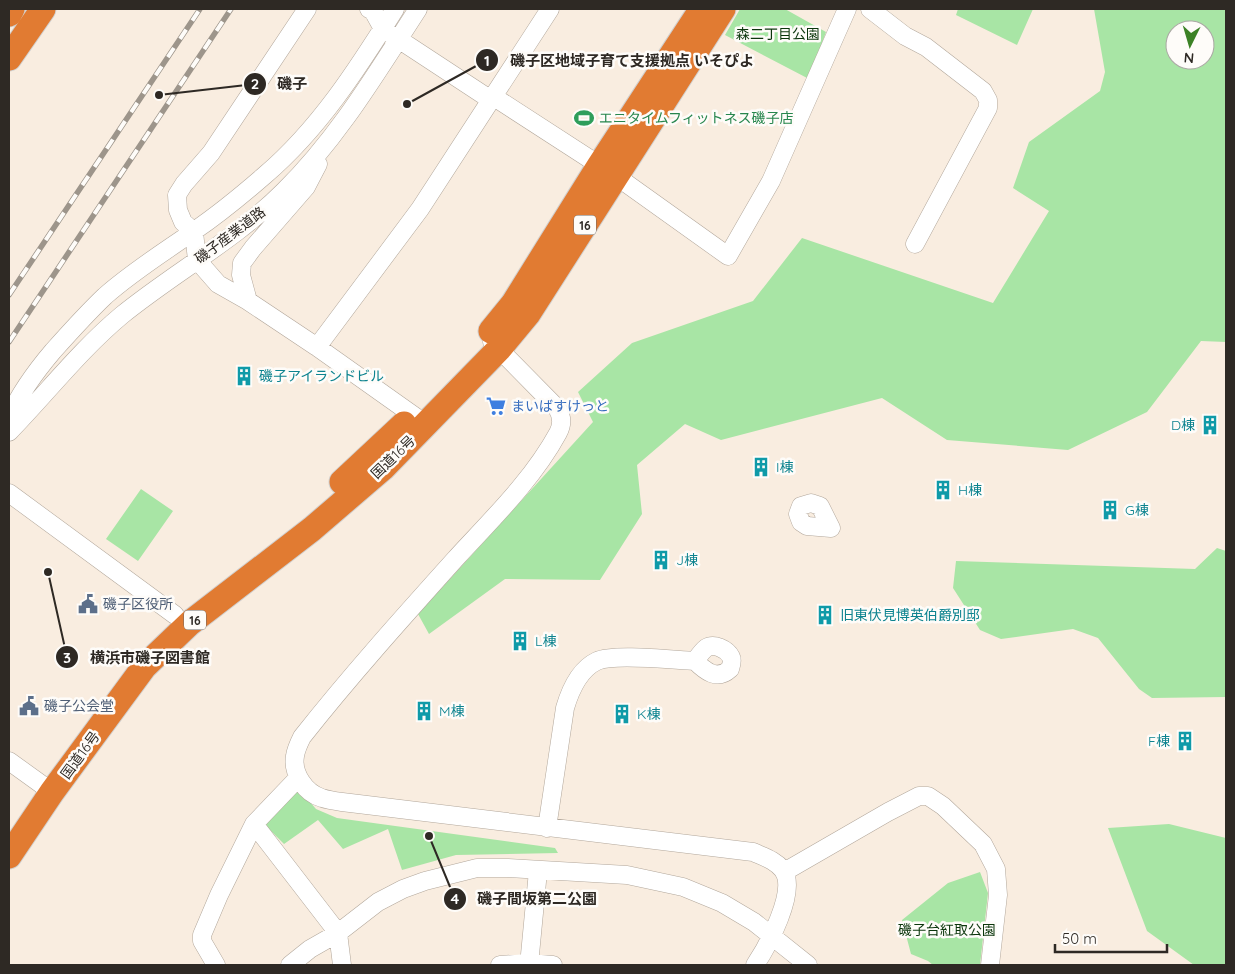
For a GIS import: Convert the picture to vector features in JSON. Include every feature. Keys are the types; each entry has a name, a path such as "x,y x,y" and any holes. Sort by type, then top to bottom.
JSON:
{"highway":[{"path":"9,14 12,9"},
{"path":"9,45 32,9"},
{"path":"9,58 43,9"},
{"name":"国道16号","path":"9,829 46,788 144,667 163,648 246,578 312,529 383,468 420,420 493,343 528,314 702,9"},
{"name":"国道16号","path":"608,171 723,9"},
{"name":"国道16号","path":"9,856 46,788 128,662 175,615 420,420"}],"street":[{"path":"308,9 211,153 184,184 177,195 178,210 183,222 194,232 197,260 218,284 248,301 318,347 420,420"},
{"path":"369,9 373,11 383,29 398,40 485,96 494,97 608,171 728,256 771,181 847,9"},
{"name":"磯子産業道路","path":"9,417 15,404 42,364 77,324 107,295 167,249 194,232 254,185 298,144 334,100 396,9"},
{"name":"磯子産業道路","path":"9,432 87,346 122,315 197,260 231,238 285,190 331,139 418,9"},
{"path":"318,347 395,244 494,97 550,9"},
{"path":"870,9 983,91 988,100 988,108 915,244"},
{"path":"248,301 241,275 242,263 306,187 331,139"},
{"path":"493,343 557,408 561,416 559,432 518,490 420,599 302,737 294,756 298,778 310,791 321,798 547,828 753,852 772,859 784,872 787,886 785,902 773,935 755,965"},
{"path":"9,493 175,615"},
{"path":"547,828 565,708 569,692 580,676 596,661 610,657 695,661"},
{"path":"9,761 46,788"},
{"path":"216,965 202,941 202,935 219,895 254,824 298,778"},
{"path":"784,872 919,796 928,796 943,806 983,844 996,869 998,896 990,965"},
{"path":"254,824 338,933 342,965"},
{"path":"290,965 310,948 338,933 378,902 403,889 425,881 477,868 627,875 683,887 722,902 773,935 808,965"},
{"path":"529,964 538,870"},
{"path":"500,965 553,965"}],"green space":[{"name":"森二丁目公園","path":"740,9 785,9 826,32 809,79 725,35"},
{"path":"958,9 1033,9 1017,45 956,15"},
{"path":"1094,9 1226,9 1226,342 1201,341 1147,412 1068,450 947,440 882,398 721,440 685,424 637,465 642,514 600,580 505,579 429,634 418,614 593,422 578,392 632,343 753,301 802,238 993,303 1049,211 1013,188 1029,142 1100,91 1105,72"},
{"path":"141,489 173,511 138,561 106,539"},
{"path":"1217,548 1226,551 1226,697 1152,698 1139,689 1098,638 1073,629 1001,639 980,630 953,588 956,561 1195,569"},
{"path":"297,787 316,809 337,818 555,848 558,853 456,855 402,870 388,829 343,849 318,820 284,844 264,824"},
{"path":"1169,824 1226,838 1226,965 1194,965 1147,931 1108,828"},
{"name":"磯子台紅取公園","path":"980,872 988,893 980,965 933,965 911,954 902,920 948,883"}],"railway":[{"path":"9,295 200,9"},
{"path":"9,342 231,9"}],"place":[{"name":"磯子","path":"159,95"},
{"name":"磯子区地域子育て支援拠点 いそぴよ","path":"407,104"},
{"name":"エニタイムフィットネス磯子店","path":"584,118"},
{"name":"磯子アイランドビル","path":"244,376"},
{"name":"まいばすけっと","path":"496,406"},
{"name":"D棟","path":"1210,425"},
{"name":"I棟","path":"761,467"},
{"name":"H棟","path":"943,490"},
{"name":"G棟","path":"1110,510"},
{"name":"J棟","path":"661,560"},
{"name":"横浜市磯子図書館","path":"48,572"},
{"name":"磯子区役所","path":"88,604"},
{"name":"旧東伏見博英伯爵別邸","path":"825,615"},
{"name":"L棟","path":"520,641"},
{"name":"磯子公会堂","path":"29,706"},
{"name":"M棟","path":"424,711"},
{"name":"K棟","path":"622,714"},
{"name":"F棟","path":"1185,741"},
{"name":"磯子間坂第二公園","path":"429,836"}]}
